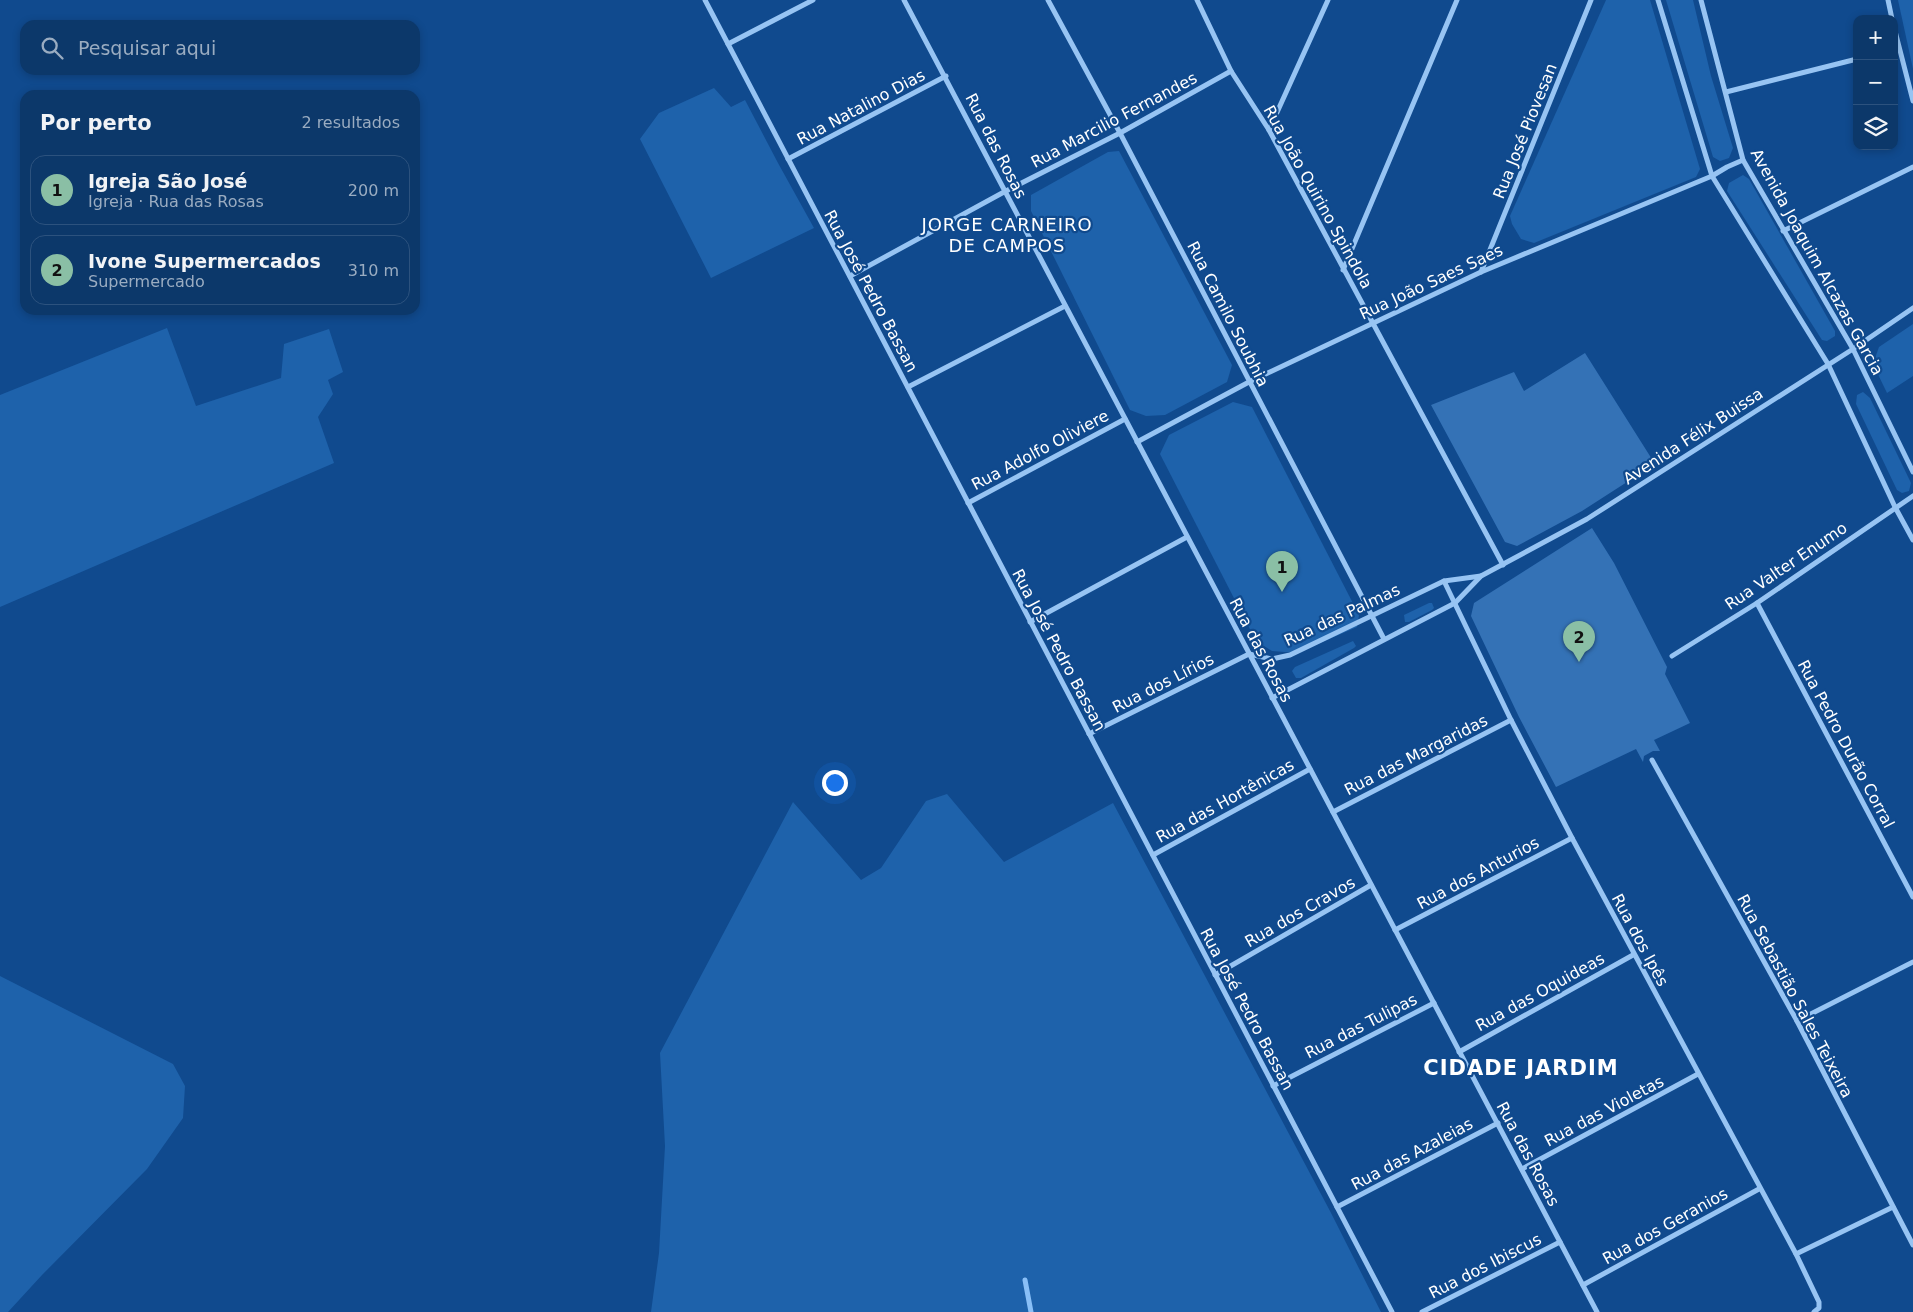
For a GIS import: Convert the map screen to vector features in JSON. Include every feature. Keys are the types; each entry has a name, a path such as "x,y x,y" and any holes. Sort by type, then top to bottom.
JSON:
{"street":[{"name":"Rua José Pedro Bassan","path":"705,0 1392,1312"},
{"path":"728,44 813,0"},
{"name":"Rua das Rosas","path":"904,0 946,76 1004,192 1597,1312"},
{"name":"Rua Camilo Soubhia","path":"1048,0 1120,133 1384,639"},
{"name":"Rua João Quirino Spindola","path":"1198,0 1231,71 1269,130 1502,565"},
{"path":"1269,130 1328,0"},
{"path":"1343,270 1457,0"},
{"name":"Rua José Piovesan","path":"1481,272 1591,0"},
{"path":"1658,0 1712,176 1828,364 1895,507 1913,540"},
{"name":"Avenida Joaquim Alcazas Garcia","path":"1701,0 1743,160 1853,349 1913,472"},
{"path":"1888,0 1891,15"},
{"path":"1898,52 1913,101"},
{"path":"1726,92 1853,61"},
{"name":"Rua Marcilio Fernandes","path":"850,276 1004,192 1120,133 1231,71"},
{"name":"Rua Natalino Dias","path":"788,159 946,76"},
{"name":"Rua João Saes Saes","path":"1137,442 1249,382 1373,322 1481,272 1712,176 1743,160"},
{"path":"1783,231 1913,167"},
{"path":"908,387 1065,306"},
{"name":"Avenida Félix Buissa","path":"1455,603 1481,576 1587,519 1853,349 1913,308"},
{"name":"Rua Adolfo Oliviere","path":"968,503 1125,419"},
{"name":"Rua Valter Enumo","path":"1672,656 1757,603 1913,496"},
{"path":"1030,622 1187,537"},
{"name":"Avenida Félix Buissa","path":"1444,581 1481,576"},
{"name":"Rua das Palmas","path":"1249,654 1272,660 1290,655 1444,581"},
{"name":"Rua dos Ipês","path":"1444,581 1511,720 1633,955 1796,1254 1818,1302 1819,1308 1814,1312"},
{"path":"1272,698 1455,603"},
{"name":"Rua Pedro Durão Corral","path":"1757,603 1913,897"},
{"name":"Rua dos Lírios","path":"1089,734 1249,654"},
{"name":"Rua das Margaridas","path":"1333,812 1511,720"},
{"name":"Rua Sebastião Sales Teixeira","path":"1652,760 1797,1021 1913,1245"},
{"name":"Rua das Hortênicas","path":"1153,856 1310,769"},
{"name":"Rua dos Anturios","path":"1395,930 1572,838"},
{"name":"Rua dos Cravos","path":"1215,975 1371,885"},
{"name":"Rua das Oquideas","path":"1459,1052 1633,955"},
{"path":"1797,1021 1913,962"},
{"name":"Rua das Tulipas","path":"1274,1086 1434,1003"},
{"name":"Rua das Violetas","path":"1522,1169 1698,1074"},
{"name":"Rua das Azaleias","path":"1337,1207 1498,1123"},
{"name":"Rua dos Geranios","path":"1583,1285 1759,1189"},
{"path":"1796,1254 1893,1207"},
{"name":"Rua dos Ibiscus","path":"1422,1312 1560,1242"}],"shaded area":[{"path":"1606,0 1650,0 1700,169 1696,177 1534,243 1521,239 1512,224 1510,216"},
{"path":"1666,0 1693,0 1711,76 1733,148 1729,158 1720,161 1713,157"},
{"path":"1898,0 1913,0 1913,69"},
{"path":"714,88 731,107 745,100 814,228 711,278 640,139 659,113"},
{"path":"1119,151 1232,365 1227,382 1165,415 1146,416 1130,410 1031,211 1031,195 1108,152"},
{"path":"1743,175 1749,179 1835,331 1835,336 1827,341 1822,340 1727,191 1729,183"},
{"path":"1913,324 1913,376 1887,393 1873,364 1879,347"},
{"path":"167,328 196,406 281,378 284,344 329,329 343,372 328,380 333,394 318,417 334,463 0,607 0,395"},
{"path":"1863,392 1870,398 1911,483 1909,491 1902,493 1897,490 1856,404 1857,395"},
{"path":"1233,402 1252,407 1359,615 1357,627 1297,653 1272,651 1256,641 1160,454 1169,435"},
{"path":"1432,603 1434,608 1432,610 1409,622 1405,622 1404,615"},
{"path":"1353,641 1356,646 1354,648 1301,678 1296,678 1292,671 1295,667"},
{"path":"947,794 1004,862 1113,803 1330,1211 1381,1312 651,1312 659,1253 665,1146 660,1053 793,802 861,880 881,868 926,801"},
{"path":"0,976 173,1064 185,1086 183,1118 147,1169 8,1312 0,1312"}],"building":[{"path":"1585,353 1655,464 1582,511 1517,546 1505,542 1431,405 1514,372 1524,391"},
{"path":"1592,528 1614,563 1667,667 1665,674 1690,723 1654,740 1660,751 1653,751 1644,756 1643,762 1636,749 1556,787 1519,717 1471,616 1474,603"}],"waterway":[{"path":"1025,1280 1031,1312"}],"place":[{"name":"Igreja São José","path":"1282,592"},
{"name":"Ivone Supermercados","path":"1579,662"}],"district":[{"name":"JORGE CARNEIRO DE CAMPOS","path":"1007,234"},
{"name":"CIDADE JARDIM","path":"1521,1068"}]}
